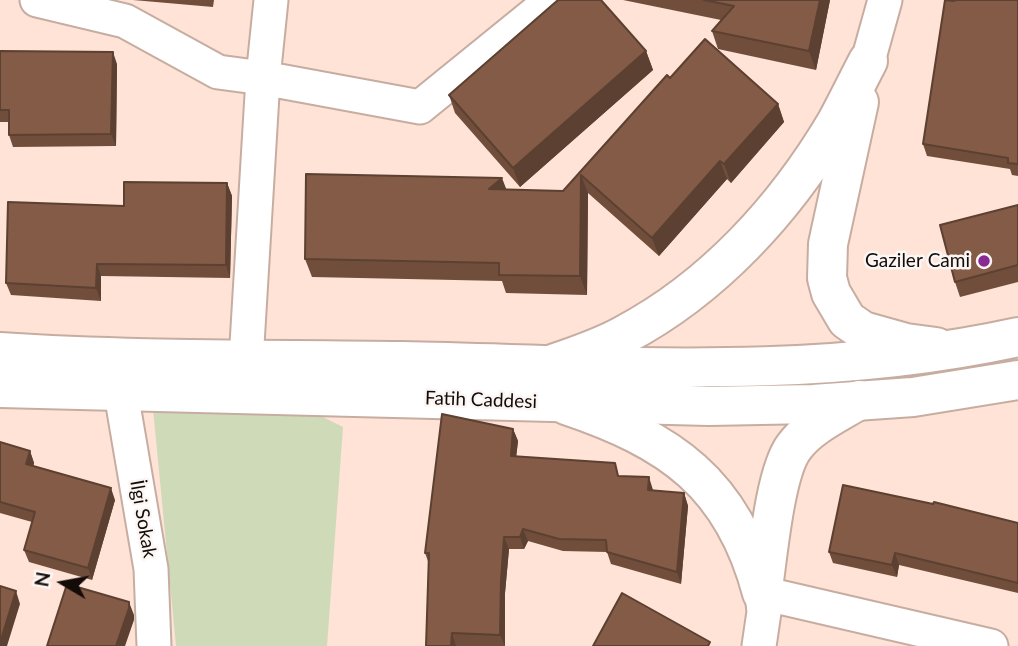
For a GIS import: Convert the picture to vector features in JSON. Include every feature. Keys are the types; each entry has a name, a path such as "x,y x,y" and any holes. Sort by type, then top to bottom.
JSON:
{"main road":[{"path":"868,61 828,244 827,278 831,293 846,320 863,331 906,343 955,349 1018,337"},
{"path":"762,593 744,542 726,507 701,477 670,452 600,416 552,384 622,336 660,314 708,278 747,242 782,202 835,124 868,61"},
{"name":"Fatih Caddesi","path":"0,388 121,393 552,384 873,360 955,349"},
{"name":"Fatih Caddesi","path":"0,352 246,361 402,361 709,406 912,397 1018,380"},
{"path":"762,593 779,485 788,457 804,436 859,400"}],"street":[{"path":"37,0 125,21 218,72 420,107 552,0"},
{"path":"246,361 263,78 271,0"},
{"path":"868,61 885,0"},
{"name":"İlgi Sokak","path":"121,393 151,569 154,646"},
{"path":"759,646 765,612 762,593 991,646"}],"green space":[{"path":"153,409 311,411 343,427 327,646 176,646"}],"building":[{"path":"558,0 601,0 646,51 513,168 449,95"},
{"path":"704,0 820,0 809,51 712,31 734,6"},
{"path":"945,0 1018,0 1018,164 1008,163 1008,158 923,144"},
{"path":"705,39 778,104 724,164 720,161 652,238 581,175 580,276 499,275 499,263 305,259 306,174 502,178 489,189 563,191 667,75 670,78"},
{"path":"0,51 113,52 111,134 9,135 9,110 0,110"},
{"path":"124,182 227,183 226,265 97,264 96,288 6,283 8,202 124,206"},
{"name":"Gaziler Cami","path":"1018,205 1018,265 955,282 940,225"},
{"path":"442,414 513,429 511,456 615,463 618,476 649,477 648,490 684,493 677,572 607,552 606,540 559,539 523,529 520,537 504,537 500,635 452,633 451,646 426,646 429,553 425,553"},
{"path":"0,442 30,451 26,464 111,488 88,568 24,550 35,512 0,502"},
{"path":"843,485 933,504 934,502 1018,523 1018,583 895,553 892,565 829,552"},
{"path":"67,584 129,602 116,646 47,646"},
{"path":"0,586 16,591 0,643"},
{"path":"622,593 710,642 708,646 593,646"}],"place":[{"name":"Gaziler Cami","path":"984,261"}]}
